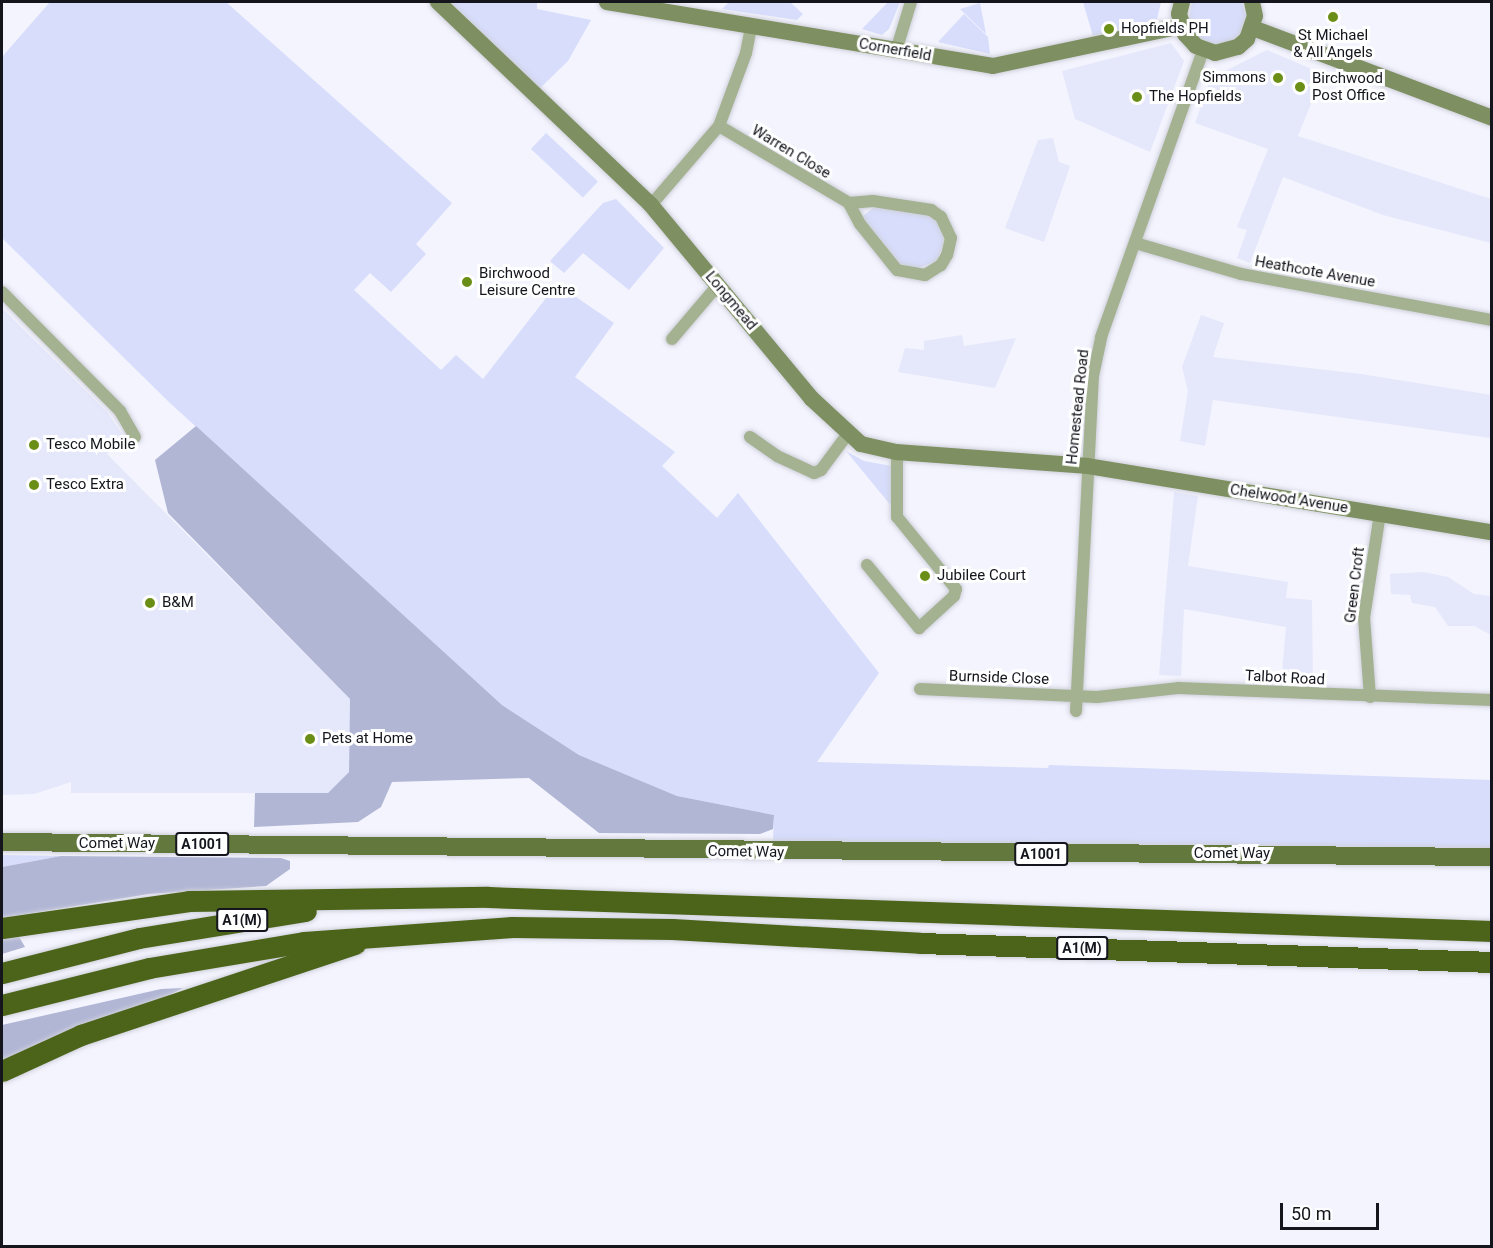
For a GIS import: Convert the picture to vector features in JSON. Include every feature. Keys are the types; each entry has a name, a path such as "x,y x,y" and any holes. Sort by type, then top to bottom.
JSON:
{"highway":[{"name":"A1(M)","path":"2,928 189,901 488,897 1491,931"},
{"name":"A1(M)","path":"2,973 96,948 217,923 320,909 488,897"},
{"name":"A1(M)","path":"2,1005 96,980 218,955 387,933 584,927 1491,962"},
{"name":"A1(M)","path":"2,1071 81,1035 387,933"}],"main road":[{"name":"Comet Way","path":"2,842 1491,857"}],"street":[{"name":"Longmead","path":"438,2 651,205 847,435 861,444 897,452 1087,466"},
{"name":"Cornerfield","path":"612,2 975,64 1011,65 1181,26"},
{"path":"896,51 911,2"},
{"path":"1182,2 1181,26 1190,41 1203,50 1215,53 1238,47 1253,28 1252,2"},
{"path":"651,205 719,126 746,53 751,27"},
{"path":"1253,28 1491,118"},
{"name":"Homestead Road","path":"1076,711 1093,376 1101,337 1203,50"},
{"name":"Warren Close","path":"719,126 849,203 860,224 897,270 925,275 941,265 947,255 951,238 941,217 931,210 873,201 849,203"},
{"name":"Heathcote Avenue","path":"1135,243 1241,274 1491,320"},
{"path":"672,339 718,285"},
{"path":"2,292 120,411 135,437"},
{"path":"750,437 777,456 814,473 821,470 847,435"},
{"path":"867,565 919,628 954,596 957,589 897,517 897,452"},
{"name":"Chelwood Avenue","path":"1087,466 1491,532"},
{"name":"Green Croft","path":"1370,697 1364,618 1380,514"},
{"name":"Talbot Road","path":"1077,696 1134,695 1178,688 1491,700"},
{"name":"Burnside Close","path":"920,689 1077,696"}],"shaded area":[{"path":"50,2 226,2 452,203 416,244 426,254 391,292 370,273 354,290 441,370 456,355 483,379 557,284 614,323 575,377 675,452 662,466 717,518 738,493 879,673 817,762 1048,768 1049,765 1491,780 1491,848 773,841 774,815 677,796 579,755 502,705 171,404 2,238 2,57"},
{"path":"451,2 537,2 537,9 591,20 568,61 538,90"},
{"path":"729,2 790,2 803,14 797,20 722,9"},
{"path":"888,2 900,2 889,29 882,35 862,29"},
{"path":"1083,2 1161,2 1157,19 1093,36"},
{"path":"1192,2 1242,2 1246,16 1240,33 1233,40 1215,45 1198,37 1189,21"},
{"path":"980,3 986,34 960,9"},
{"path":"964,14 988,37 990,54 938,42"},
{"path":"1171,43 1184,61 1150,152 1075,119 1062,71"},
{"path":"1267,50 1323,74 1298,136 1491,199 1491,243 1383,215 1283,177 1250,263 1237,258 1247,230 1237,227 1268,149 1195,123 1211,78"},
{"path":"546,133 598,181 583,198 531,149"},
{"path":"1053,138 1059,162 1070,166 1044,242 1005,228 1038,140"},
{"path":"616,199 664,248 629,290 583,253 564,273 550,261 603,203"},
{"path":"873,208 924,212 936,219 945,240 937,261 915,269 894,261 865,222 863,216"},
{"path":"2,308 107,412 122,434 107,454 350,699 349,772 328,793 71,793 71,782 34,794 2,795"},
{"path":"1201,315 1224,323 1213,357 1361,374 1491,395 1491,438 1213,400 1205,446 1180,441 1188,391 1182,367"},
{"path":"962,335 964,346 1016,338 995,388 898,372 905,348 924,350 924,341"},
{"path":"196,426 502,705 579,755 677,796 774,815 773,829 760,834 599,833 529,778 392,782 381,807 358,822 254,827 255,793 328,793 349,772 350,699 168,513 155,460"},
{"path":"846,451 864,461 892,466 893,508"},
{"path":"1174,492 1198,496 1188,566 1288,582 1286,598 1312,600 1313,685 1281,682 1286,627 1184,609 1181,676 1159,675"},
{"path":"1423,572 1448,577 1474,594 1491,596 1491,635 1474,626 1448,626 1435,607 1412,603 1410,595 1391,594 1390,574"},
{"path":"2,855 61,856 2,867"},
{"path":"61,856 281,858 290,861 290,869 266,886 149,894 2,918 2,867"},
{"path":"18,935 25,947 2,954 2,938"},
{"path":"183,988 2,1060 2,1025 161,989"}],"place":[{"name":"St Michael & All Angels","path":"1333,17"},
{"name":"Hopfields PH","path":"1109,29"},
{"name":"Simmons","path":"1278,78"},
{"name":"Birchwood Post Office","path":"1300,87"},
{"name":"The Hopfields","path":"1137,97"},
{"name":"Birchwood Leisure Centre","path":"467,282"},
{"name":"Tesco Mobile","path":"34,445"},
{"name":"Tesco Extra","path":"34,485"},
{"name":"Jubilee Court","path":"925,576"},
{"name":"B&M","path":"150,603"},
{"name":"Pets at Home","path":"310,739"}]}
